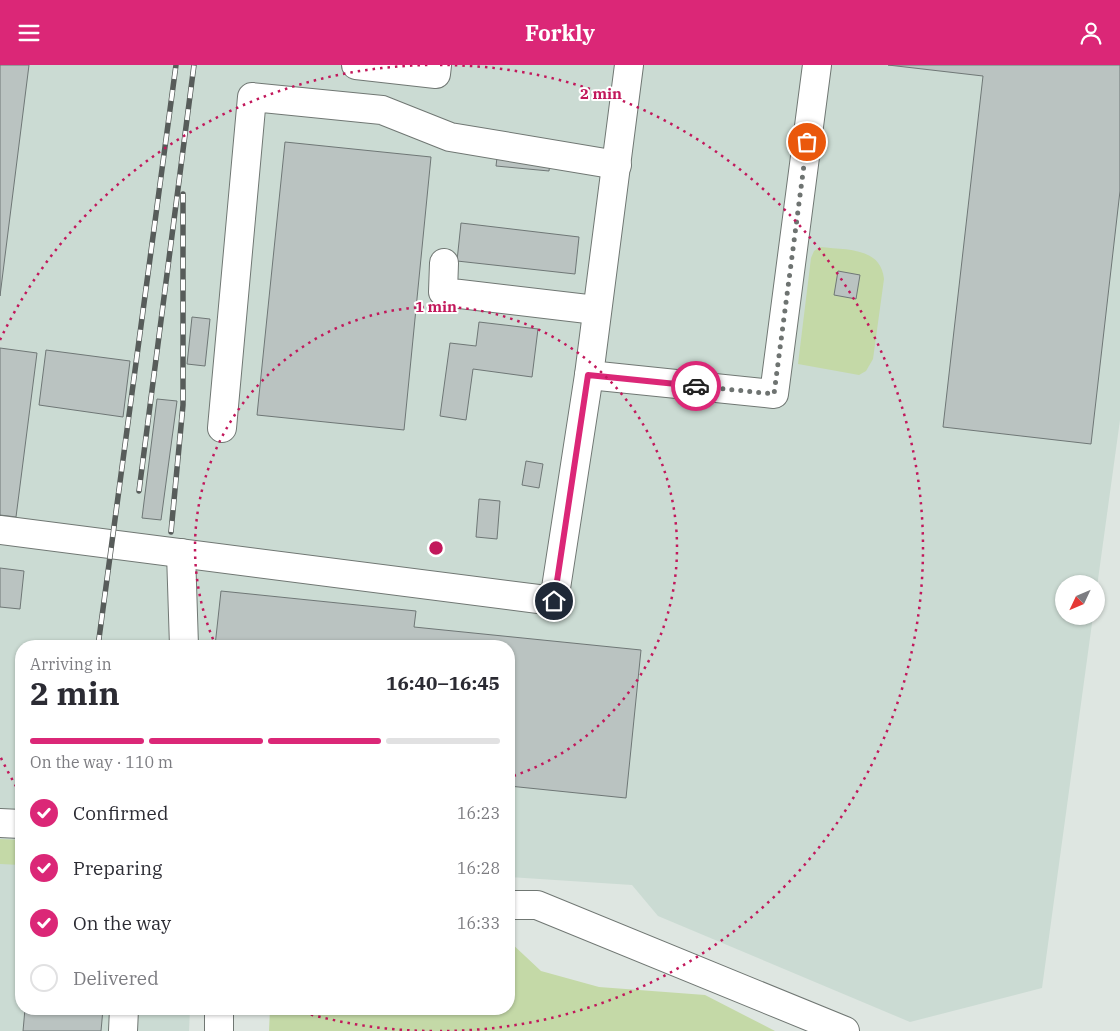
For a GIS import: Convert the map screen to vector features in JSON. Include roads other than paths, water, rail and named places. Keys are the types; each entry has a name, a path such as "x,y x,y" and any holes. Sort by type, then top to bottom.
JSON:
{"street":[{"path":"356,65 436,74 437,65"},
{"path":"0,530 554,601 588,375 629,65"},
{"path":"588,375 774,394 817,65"},
{"path":"222,428 252,97 382,110 450,137 617,165"},
{"path":"444,263 444,292 596,310"},
{"path":"181,553 184,640"},
{"path":"0,823 15,824"},
{"path":"515,905 537,905 845,1031"},
{"path":"123,1031 124,1015"},
{"path":"219,1015 219,1031"}],"railway":[{"path":"99,640 176,65"},
{"path":"139,491 194,65"},
{"path":"171,532 183,405 183,194"}]}
